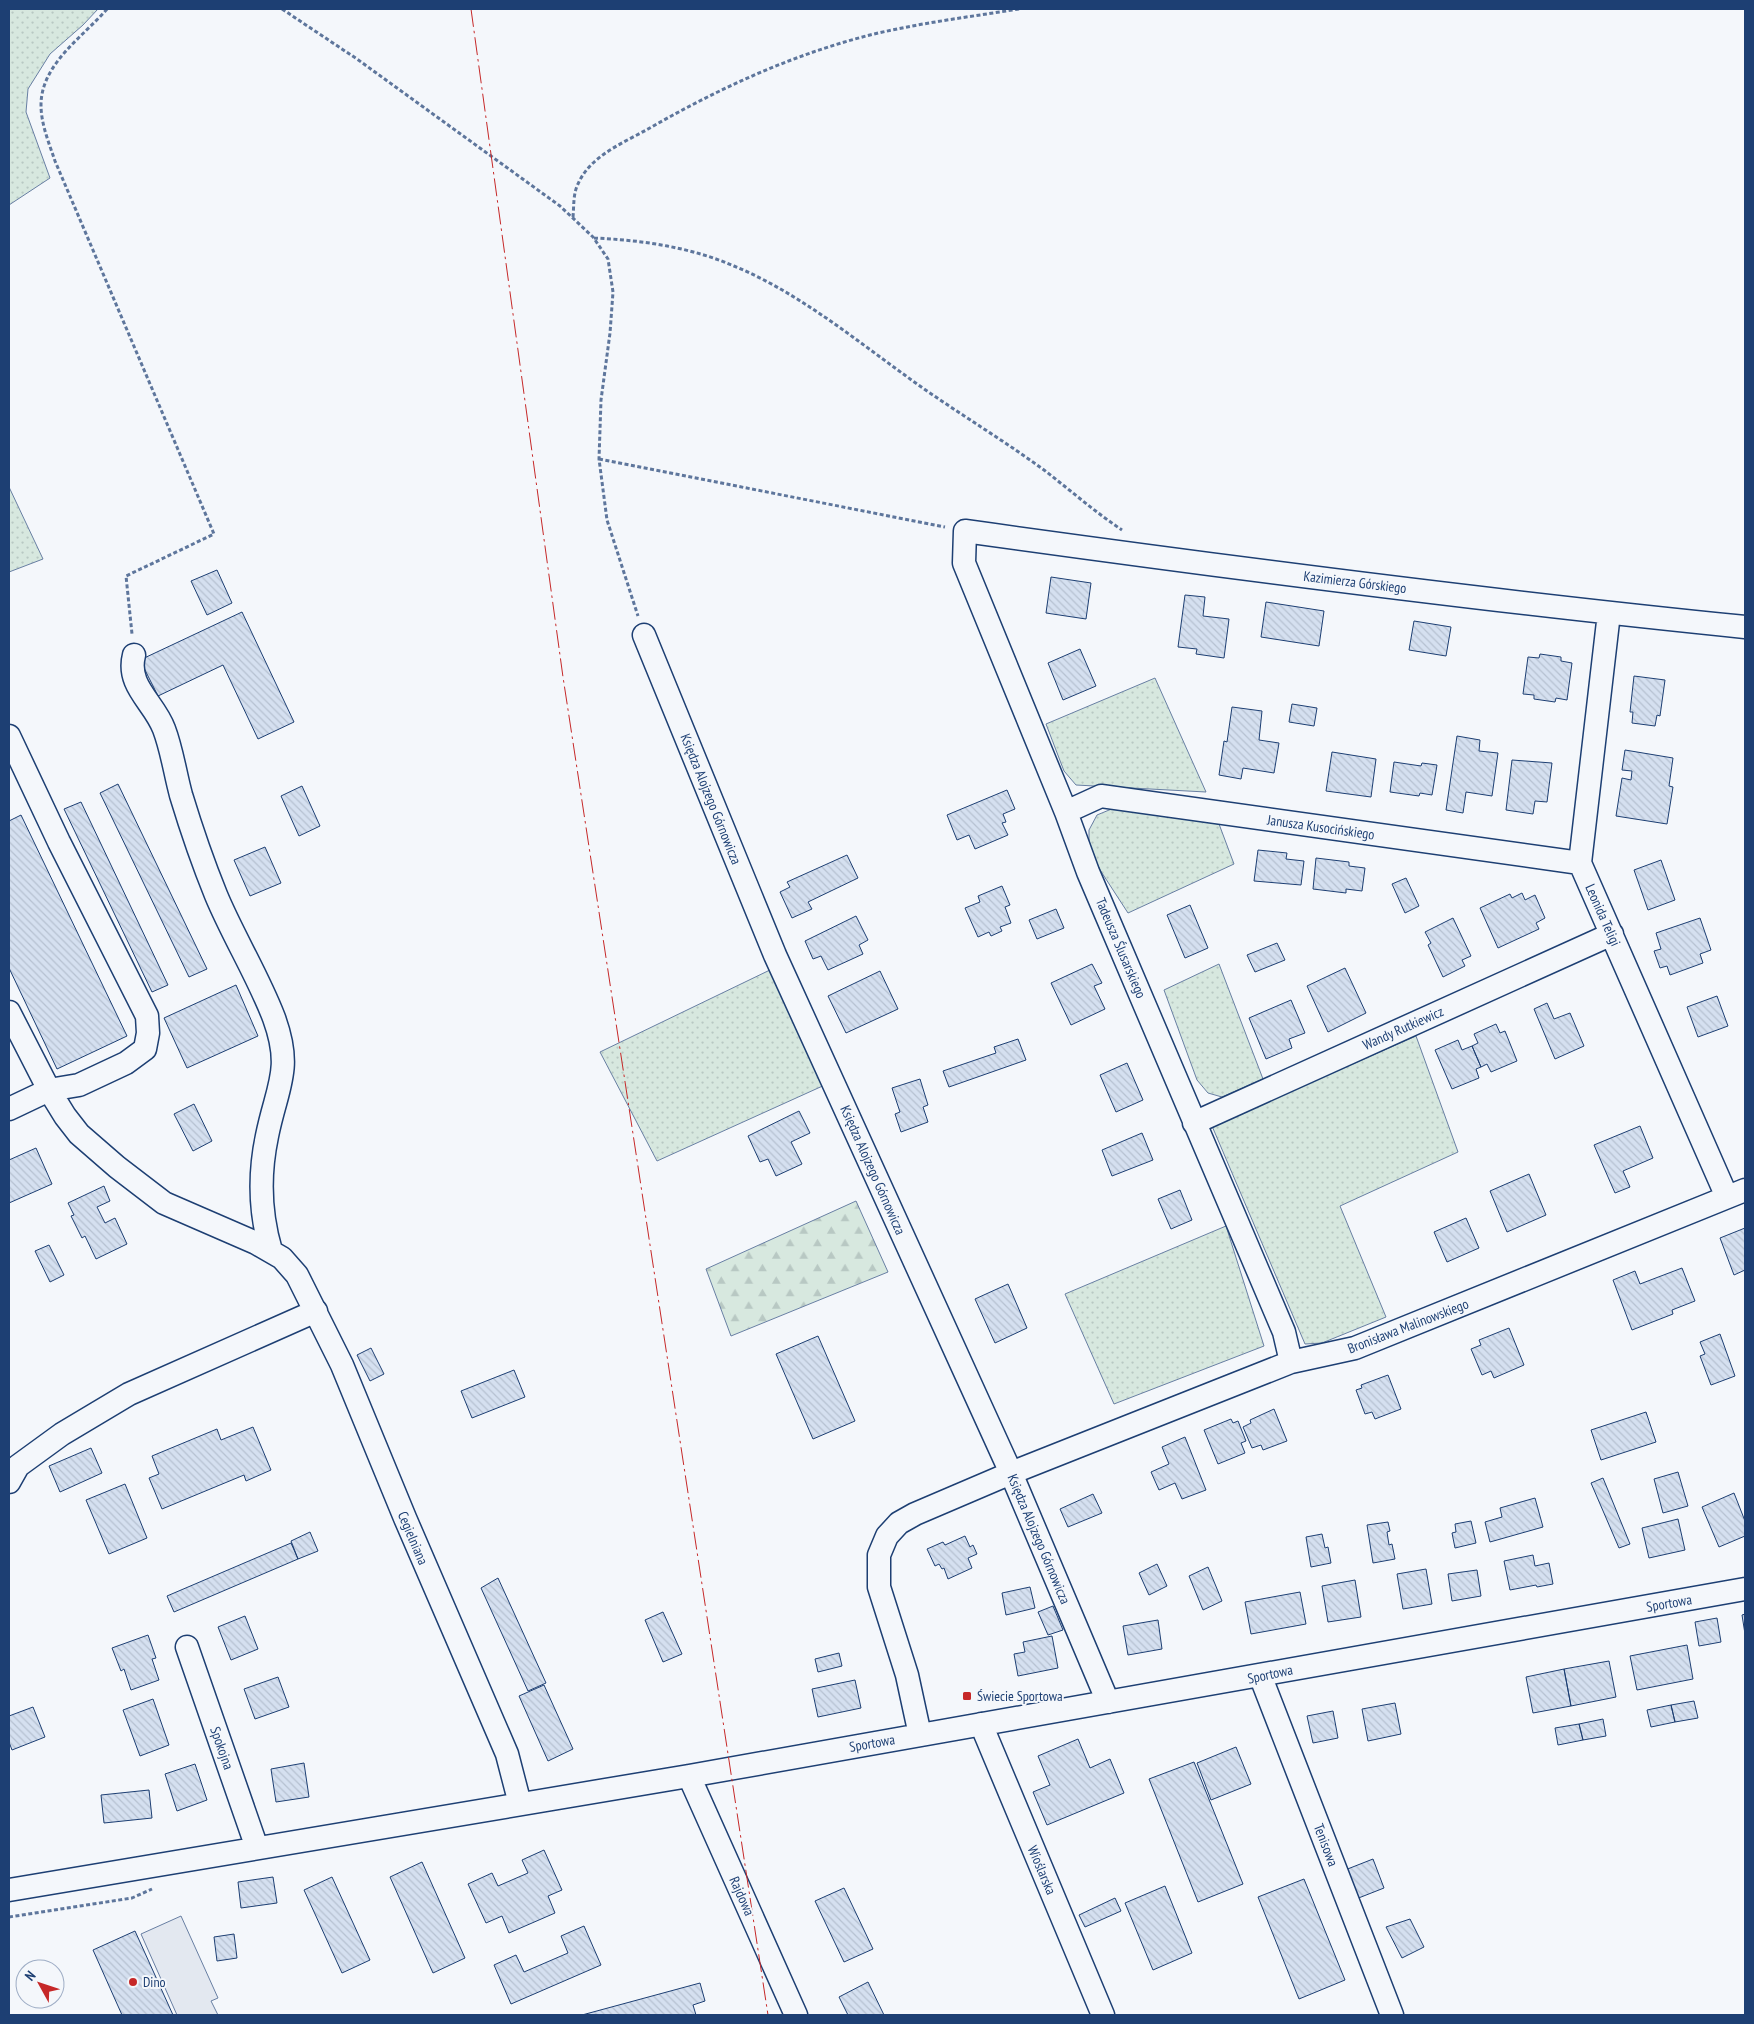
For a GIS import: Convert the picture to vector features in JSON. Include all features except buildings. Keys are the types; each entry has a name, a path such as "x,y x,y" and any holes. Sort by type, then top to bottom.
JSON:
{"street":[{"name":"Kazimierza Górskiego","path":"965,531 1162,558 1609,613 1745,627"},
{"name":"Tadeusza Ślusarskiego","path":"965,531 964,563 1066,812 1088,872 1284,1332 1292,1362"},
{"path":"1580,863 1609,613"},
{"name":"Księdza Alojzego Górnowicza","path":"644,636 775,955 1011,1473 1108,1702"},
{"path":"134,654 131,666 136,682 164,727 181,794 216,894 273,1016 283,1047 284,1064 280,1088 267,1136 261,1183 264,1225 271,1251"},
{"path":"9,736 58,842 147,1016 148,1033 145,1049 126,1063 79,1086 49,1090 9,1109"},
{"name":"Janusza Kusocińskiego","path":"1066,812 1100,796 1580,863"},
{"name":"Leonida Teligi","path":"1580,863 1736,1194"},
{"name":"Wandy Rutkiewicz","path":"1194,1122 1612,934"},
{"name":"Cegielniana","path":"9,1012 49,1090 79,1134 117,1167 164,1202 271,1251 282,1258 298,1275 342,1365 404,1518 507,1754 520,1804"},
{"name":"Bronisława Malinowskiego","path":"920,1735 907,1675 879,1587 879,1555 887,1536 898,1523 914,1514 1011,1473 1292,1362 1355,1348 1736,1194"},
{"path":"9,1482 18,1466 62,1434 129,1394 316,1311"},
{"name":"Sportowa","path":"9,1890 689,1776 1745,1589"},
{"name":"Spokojna","path":"187,1647 257,1848"},
{"name":"Tenisowa","path":"1260,1675 1392,2015"},
{"name":"Wioślarska","path":"981,1724 1103,2015"},
{"name":"Rajdowa","path":"689,1776 796,2015"}],"path":[{"path":"107,9 55,64 44,86 41,104 44,129 59,169 214,534 126,576 134,654"},
{"path":"282,9 365,65 560,206 593,238 608,259 614,292 601,400 599,459 607,520 644,636"},
{"path":"573,218 574,198 578,184 587,169 600,156 730,85 779,64 871,35 1019,9"},
{"path":"593,238 638,240 690,251 734,265 784,292 850,335 963,416 1043,470 1124,532"},
{"path":"599,459 965,531"},
{"path":"9,1917 132,1898 156,1888"}],"green space":[{"path":"9,9 98,9 50,54 28,89 26,112 50,178 9,205"},
{"path":"9,487 43,559 9,572"},
{"path":"1155,678 1206,792 1076,785 1064,771 1046,724"},
{"path":"1114,808 1219,824 1234,864 1128,913 1089,853 1089,830 1097,815"},
{"path":"1219,964 1263,1079 1222,1097 1208,1093 1197,1080 1164,990"},
{"path":"772,969 827,1084 657,1161 600,1052"},
{"path":"1416,1036 1458,1152 1340,1206 1386,1317 1322,1343 1305,1344 1212,1126"},
{"path":"856,1201 888,1272 731,1336 706,1269"},
{"path":"1226,1226 1264,1346 1114,1404 1065,1294"}],"shaded area":[{"path":"181,1916 218,1998 211,2001 218,2015 177,2015 141,1934"}],"power":[{"path":"471,9 563,677 768,2015"}],"place":[{"name":"Świecie Sportowa","path":"967,1696"},
{"name":"Dino","path":"133,1982"}]}
